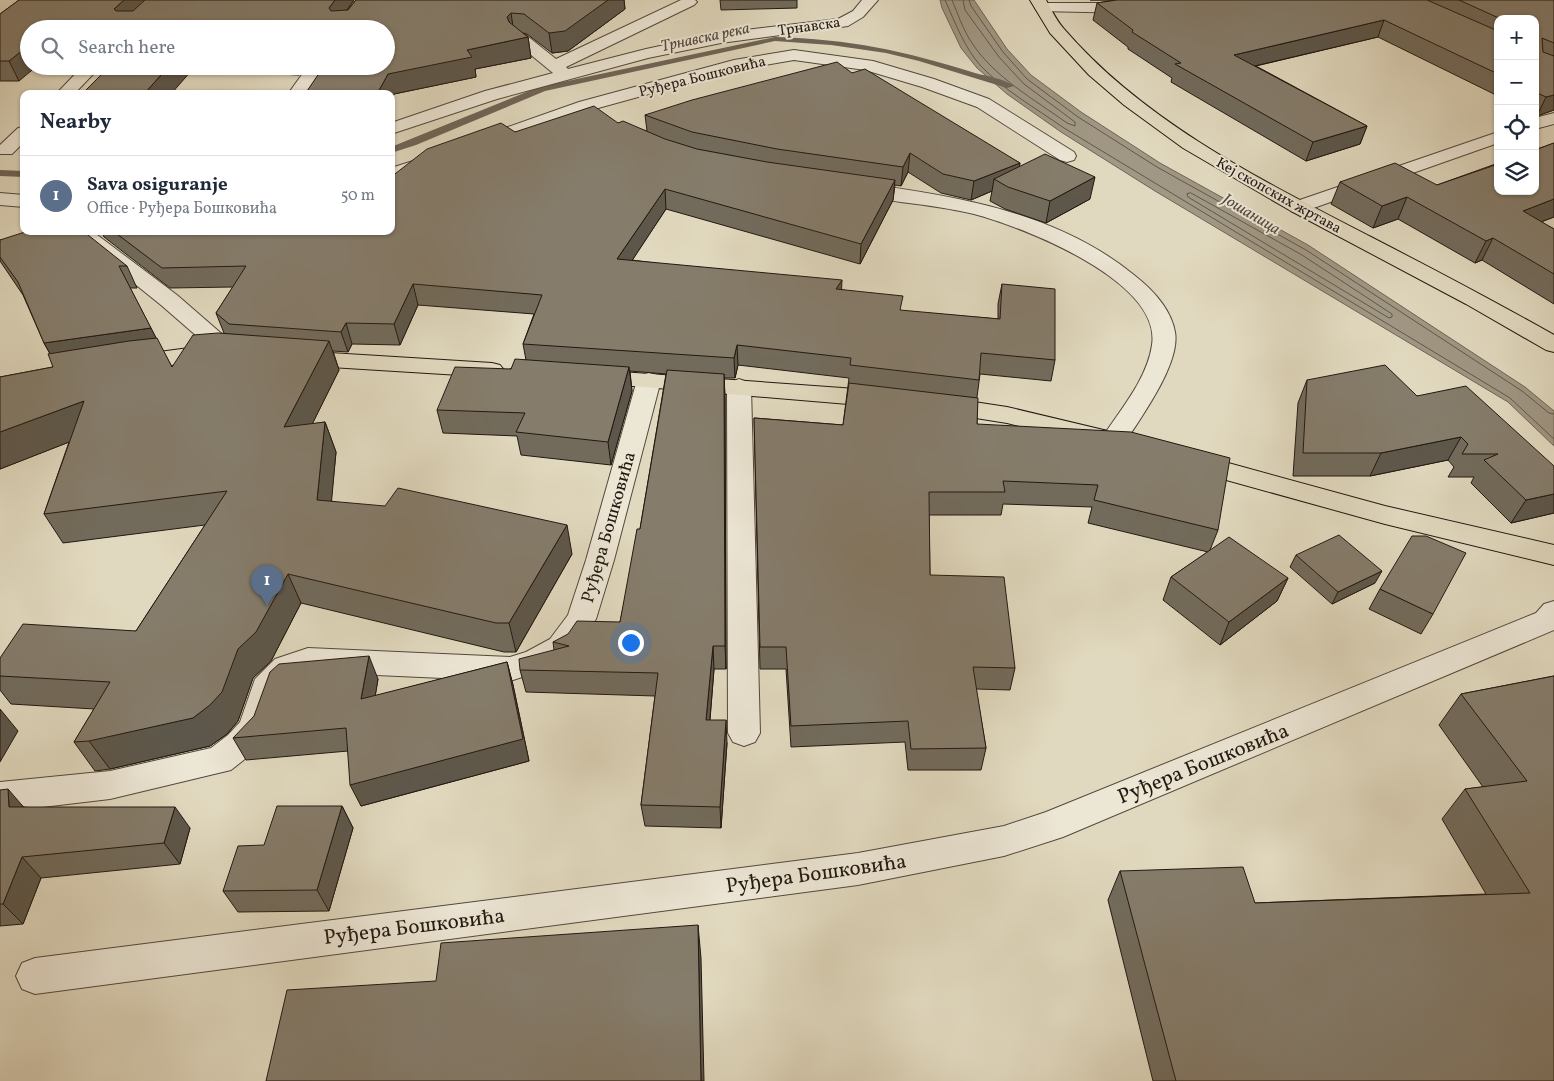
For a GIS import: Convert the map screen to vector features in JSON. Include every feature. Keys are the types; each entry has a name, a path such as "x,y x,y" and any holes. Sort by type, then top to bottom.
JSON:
{"main road":[{"name":"Кеј скопских жртава","path":"1041,4 1056,30 1095,71 1130,101 1190,144 1298,207 1474,299 1554,345"},
{"path":"104,366 189,355 239,354"},
{"path":"276,356 512,372"},
{"path":"569,375 912,401 1007,415 1122,443"},
{"path":"1168,456 1385,515 1554,555"}],"street":[{"name":"Трнавска","path":"395,128 560,71 721,38 842,23 858,14 870,0"},
{"name":"Трнавска","path":"560,71 689,2"},
{"path":"1041,4 1147,8"},
{"path":"520,38 560,71"},
{"name":"Руђера Бошковића","path":"395,173 585,106 734,65 794,55 823,57 867,65 928,83 983,103 1067,156"},
{"path":"68,90 84,75"},
{"path":"299,90 310,75"},
{"path":"585,106 605,120"},
{"path":"1539,123 1554,118"},
{"path":"10,150 20,137"},
{"path":"1298,207 1494,138"},
{"path":"837,186 934,200 1002,216 1067,242 1105,263 1138,287 1153,303 1160,316 1164,332 1163,353 1140,399 1122,443"},
{"path":"0,199 20,200"},
{"path":"84,235 239,354"},
{"name":"Руђера Бошковића","path":"0,797 110,785 220,760 240,745 254,728 266,688 286,668 308,660 510,668 536,661 561,647 581,619 600,560 649,380"},
{"path":"739,387 744,733"},
{"name":"Руђера Бошковића","path":"35,976 858,869 1004,841 1051,826 1546,621 1554,612"}],"water":[{"path":"940,0 974,0 1007,49 1031,75 1081,112 1160,163 1308,245 1525,387 1554,411 1554,446 1508,402 1155,191 1061,132 1007,94 977,68 961,48"}],"building":[{"path":"19,0 124,0 114,9 116,11 133,11 145,0 335,0 329,8 331,11 348,10 356,0 608,0 565,31 549,33 524,14 511,13 507,17 509,22 528,37 467,50 472,57 395,73 395,20 20,20 20,52 9,61 0,61 0,14"},
{"path":"1117,0 1427,0 1494,29 1494,72 1384,20 1234,55 1367,126 1313,142 1175,64 1181,63 1132,32 1133,30 1097,3"},
{"path":"1459,0 1554,0 1554,43 1542,38 1543,52 1554,56 1554,95 1546,97 1539,94 1539,15 1494,16"},
{"path":"837,62 852,73 865,69 1020,163 974,181 943,174 910,153 903,167 777,149 692,132 645,115 692,100"},
{"path":"101,75 161,75 148,90 86,90"},
{"path":"318,75 387,75 379,90 308,90"},
{"path":"594,106 618,123 623,121 665,139 697,149 767,162 895,180 861,244 665,189 617,259 842,280 836,289 903,296 900,310 1000,319 1002,284 1055,289 1055,360 981,353 979,380 850,365 851,358 737,345 734,358 523,344 542,295 413,284 394,324 346,323 341,332 229,324 216,313 246,266 162,268 118,235 395,235 395,174 427,149 501,123 515,132"},
{"path":"1554,143 1554,199 1523,211 1554,229 1554,274 1493,238 1486,241 1407,197 1382,206 1340,182 1395,163 1437,185 1494,165 1494,195 1539,195 1539,149"},
{"path":"1045,154 1095,177 1050,201 1008,187 994,179"},
{"path":"20,234 88,235 127,266 119,266 151,328 44,343 18,282 0,257 0,240"},
{"path":"218,333 329,341 284,427 325,422 317,500 385,506 398,488 567,525 509,623 496,623 288,574 256,632 238,649 222,692 210,705 193,718 89,741 74,742 110,682 0,676 0,658 23,624 136,631 227,491 44,514 84,401 0,432 0,377 53,367 48,354 157,338 172,367 193,335"},
{"path":"515,359 629,367 608,442 516,432 525,413 437,410 455,367 511,369"},
{"path":"1385,365 1417,396 1466,386 1554,466 1554,494 1526,500 1484,460 1498,454 1462,454 1468,444 1461,437 1381,453 1303,453 1307,380"},
{"path":"667,370 724,374 725,646 713,646 706,720 726,720 720,807 641,805 658,673 520,670 519,659 569,646 553,642 568,634 577,621 620,622 637,529 640,529"},
{"path":"849,383 978,398 977,424 1131,432 1230,458 1218,530 1094,500 1098,485 1003,481 1005,492 929,492 930,575 1004,577 1015,668 973,667 986,748 911,749 908,721 791,726 786,647 760,647 754,418 843,425"},
{"path":"1339,535 1382,571 1338,592 1296,555"},
{"path":"1412,536 1426,536 1466,553 1433,614 1380,589"},
{"path":"1229,537 1288,578 1229,622 1171,577"},
{"path":"369,656 361,699 507,662 523,739 350,785 346,728 233,738 254,716 270,672 279,664"},
{"path":"1554,676 1554,1081 1176,1081 1120,871 1243,867 1255,903 1530,893 1465,789 1527,781 1461,694"},
{"path":"8,789 9,807 175,807 164,843 22,857 3,904 0,904 0,790"},
{"path":"277,806 342,806 317,890 223,891 238,846 264,845"},
{"path":"698,925 701,1081 266,1081 287,990 436,981 441,943"}],"waterway":[{"name":"Трнавска река","path":"395,149 542,89 775,39 831,42 868,47 922,59 1010,86"},
{"name":"Трнавска река","path":"0,173 20,174"}],"place":[{"name":"Sava osiguranje","path":"267,606"}],"water label":[{"name":"Јошаница","path":"1252,213"}]}
